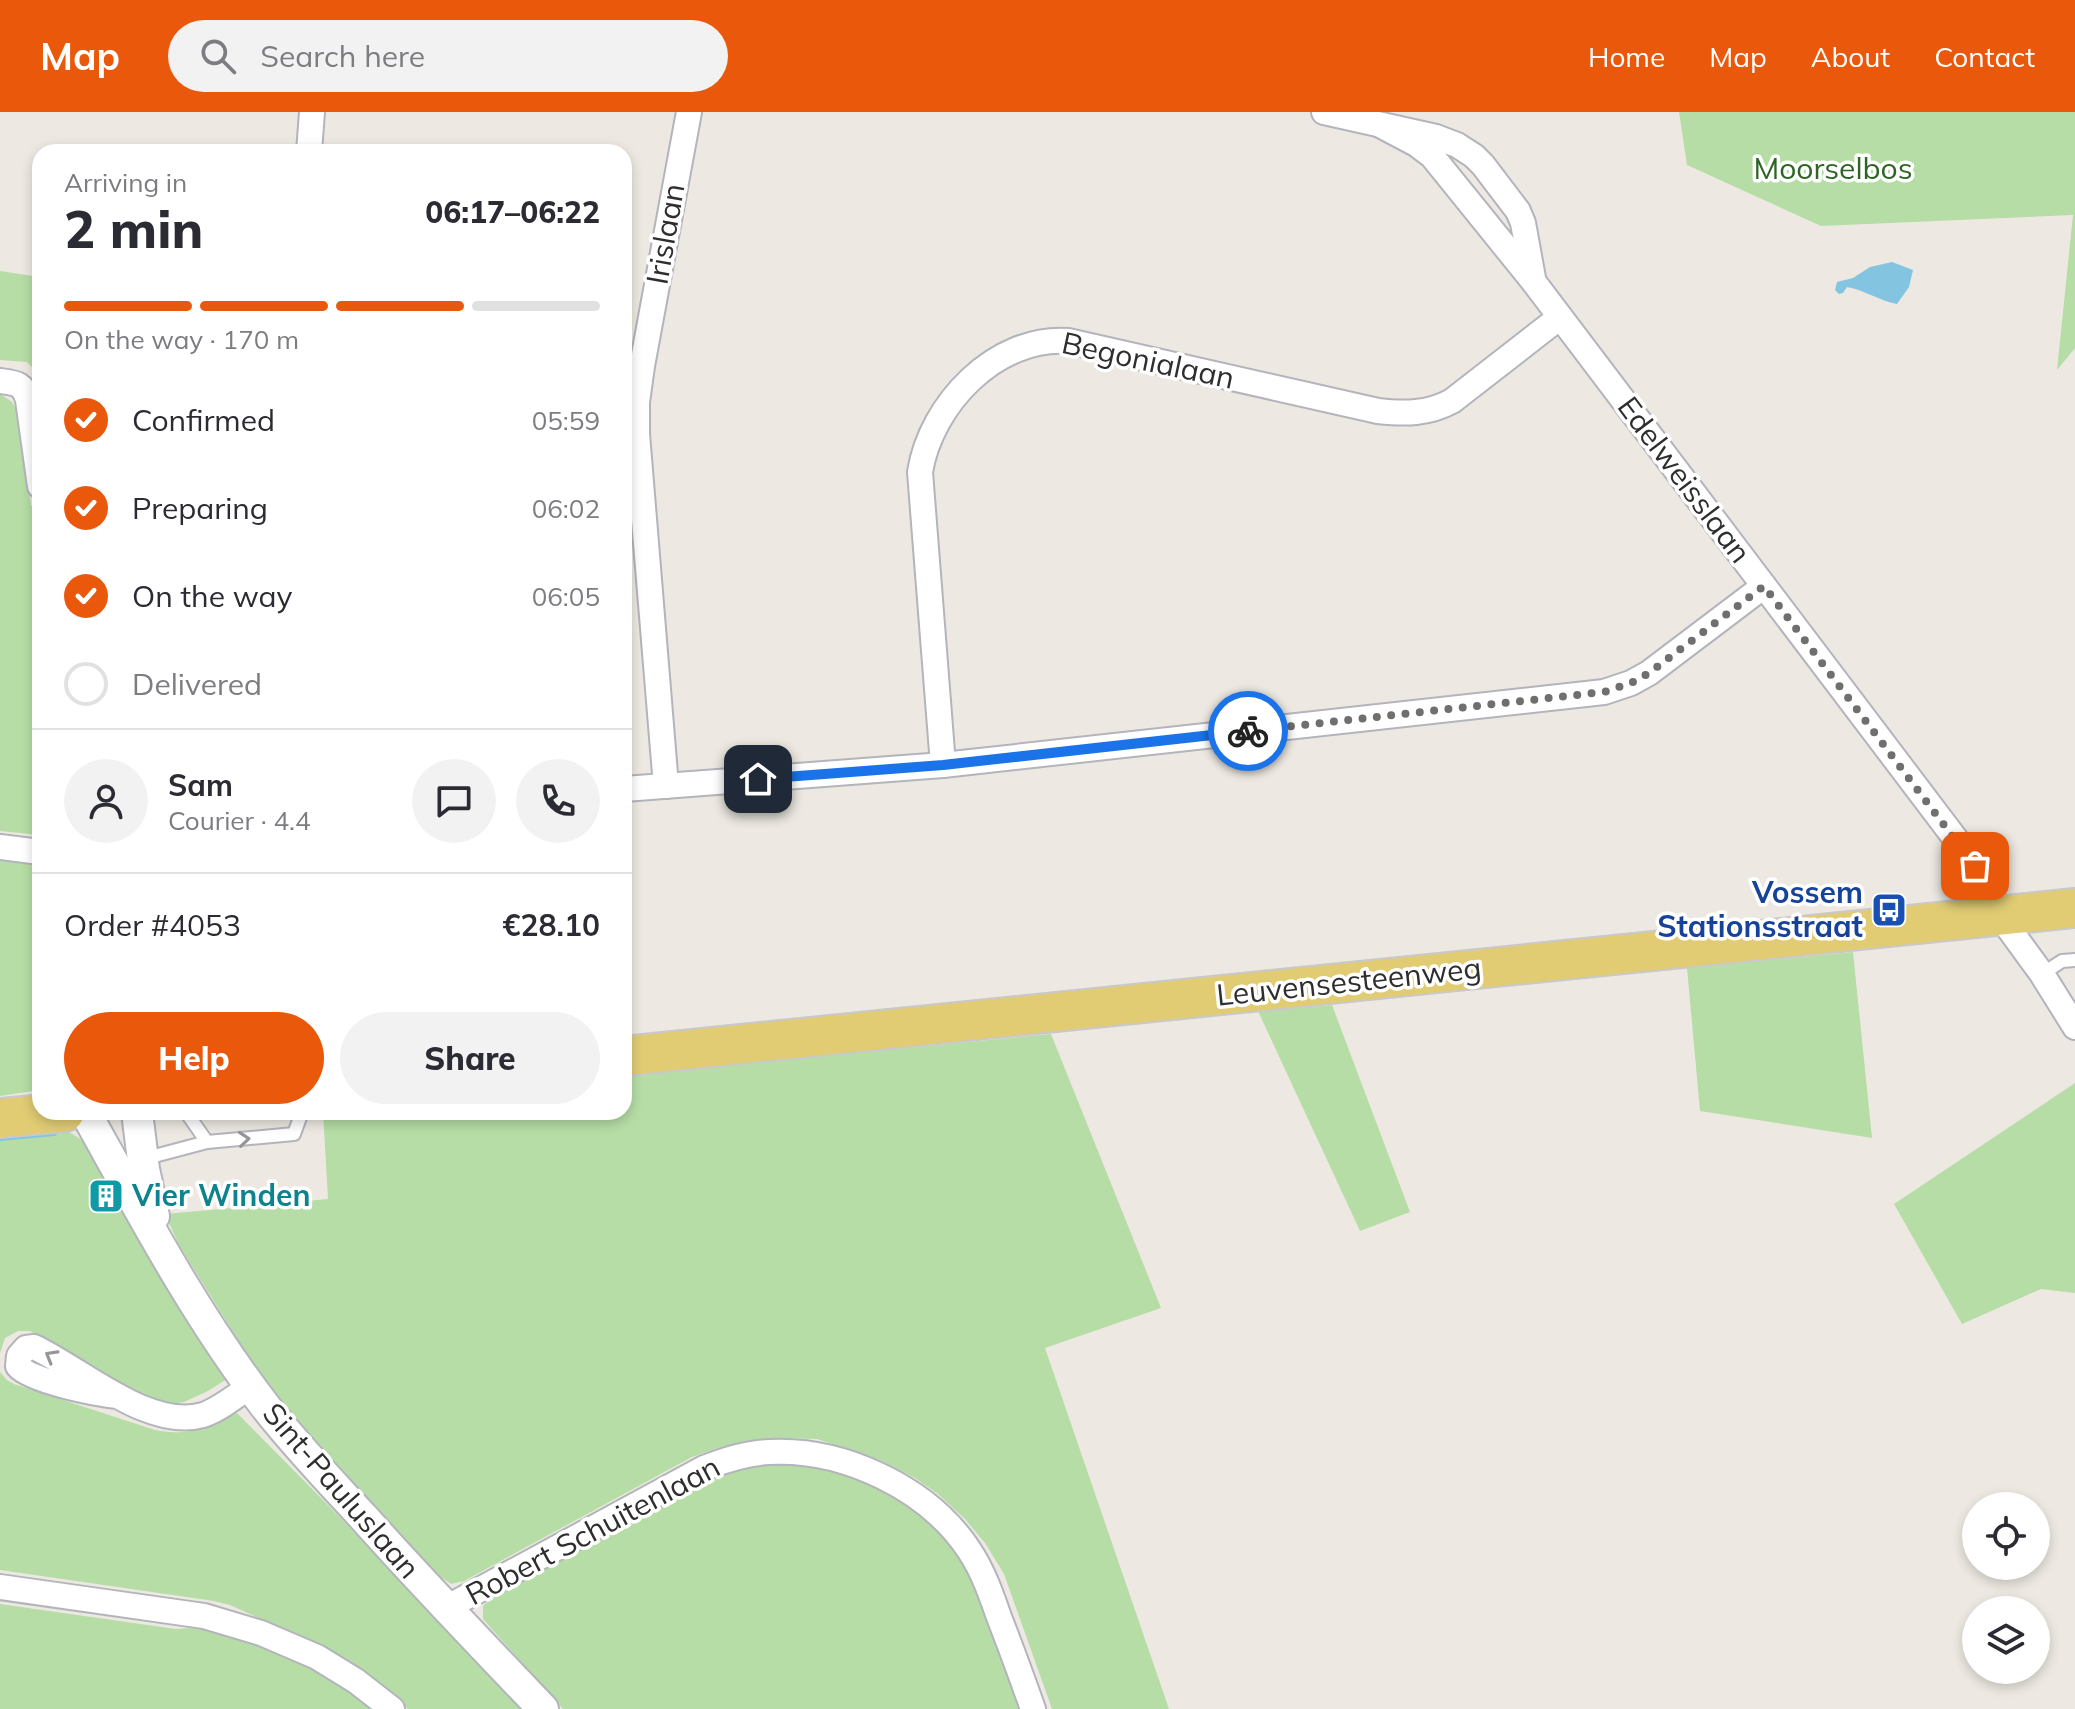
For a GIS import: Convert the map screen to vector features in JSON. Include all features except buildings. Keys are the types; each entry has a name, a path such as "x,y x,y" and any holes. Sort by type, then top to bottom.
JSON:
{"main road":[{"name":"Leuvensesteenweg","path":"632,1055 2075,908"},
{"path":"0,1118 32,1115"}],"street":[{"path":"310,144 312,112"},
{"name":"Irislaan","path":"666,786 637,434 637,402 689,112"},
{"name":"Edelweisslaan","path":"1324,112 1446,140 1465,149 1483,165 1514,205 1523,223 1533,281"},
{"name":"Edelweisslaan","path":"1380,125 1425,150 1533,281 1970,858 1999,915 2042,974 2075,1027"},
{"path":"1457,186 1458,175 1464,167 1473,163 1483,165"},
{"path":"1485,221 1495,225 1505,223 1512,215 1514,205"},
{"name":"Begonialaan","path":"943,765 920,472 929,440 942,414 981,371 1035,343 1068,341 1378,411 1418,412 1452,401 1560,317"},
{"path":"0,381 17,384 24,390 32,429"},
{"path":"632,788 943,765 1604,692 1649,673 1764,586"},
{"path":"0,847 32,851"},
{"name":"Sint-Pauluslaan","path":"89,1120 164,1253 250,1386 314,1464 543,1709"},
{"name":"Sint-Pauluslaan","path":"138,1120 148,1192 164,1253"},
{"path":"118,1396 178,1418 215,1410 250,1386"},
{"name":"Robert Schuitenlaan","path":"446,1608 704,1468 748,1454 816,1454 878,1475 915,1495 952,1527 983,1574 1033,1709"},
{"path":"0,1587 204,1616 261,1633 317,1657 356,1681 392,1709"}],"lane":[{"path":"2042,974 2062,961 2075,960"},
{"path":"192,1120 207,1142"},
{"path":"143,1159 207,1142 294,1134 299,1120"}],"green space":[{"name":"Moorselbos","path":"1679,112 2075,112 2075,348 2057,370 2073,215 1821,226 1687,165"},
{"path":"0,271 32,276 32,367 27,362 0,360"},
{"path":"0,394 12,402 17,411 32,507 32,834 0,831"},
{"path":"0,859 32,862 32,1091 0,1096"},
{"path":"1853,952 1872,1138 1700,1111 1687,968"},
{"path":"1332,1005 1410,1212 1360,1231 1258,1011"},
{"path":"1051,1034 1161,1308 1045,1348 1169,1709 1052,1709 1004,1574 985,1543 965,1519 915,1478 880,1460 817,1439 745,1441 692,1457 464,1581 451,1584 438,1575 314,1446 264,1382 179,1245 165,1214 328,1199 323,1120 632,1120 632,1074"},
{"path":"2075,1083 2075,1293 2041,1289 1962,1324 1894,1204"},
{"path":"35,1131 69,1132 84,1141 230,1377 184,1402 168,1405 143,1395 30,1331 18,1331 5,1338 0,1353 0,1135"},
{"path":"0,1372 14,1384 155,1430 188,1431 237,1413 524,1709 408,1709 374,1678 342,1656 230,1605 0,1570"},
{"path":"774,1463 828,1466 910,1501 950,1541 973,1575 1023,1709 563,1709 483,1619 483,1606 494,1595 697,1481 743,1467"},
{"path":"0,1604 176,1629 203,1627 232,1633 318,1668 379,1709 0,1709"}],"water":[{"path":"1892,262 1913,270 1909,287 1897,304 1854,288 1847,287 1839,294 1835,290 1837,282 1853,278 1870,267"}],"waterway":[{"path":"0,1138 54,1133"}],"way so far":[{"path":"1248,731 1604,692 1649,673 1764,586 1975,866"}],"place":[{"name":"Vossem Stationsstraat","path":"1889,910"},
{"name":"Vier Winden","path":"106,1196"}],"route":[{"path":"758,779 943,765 1248,731"}]}
